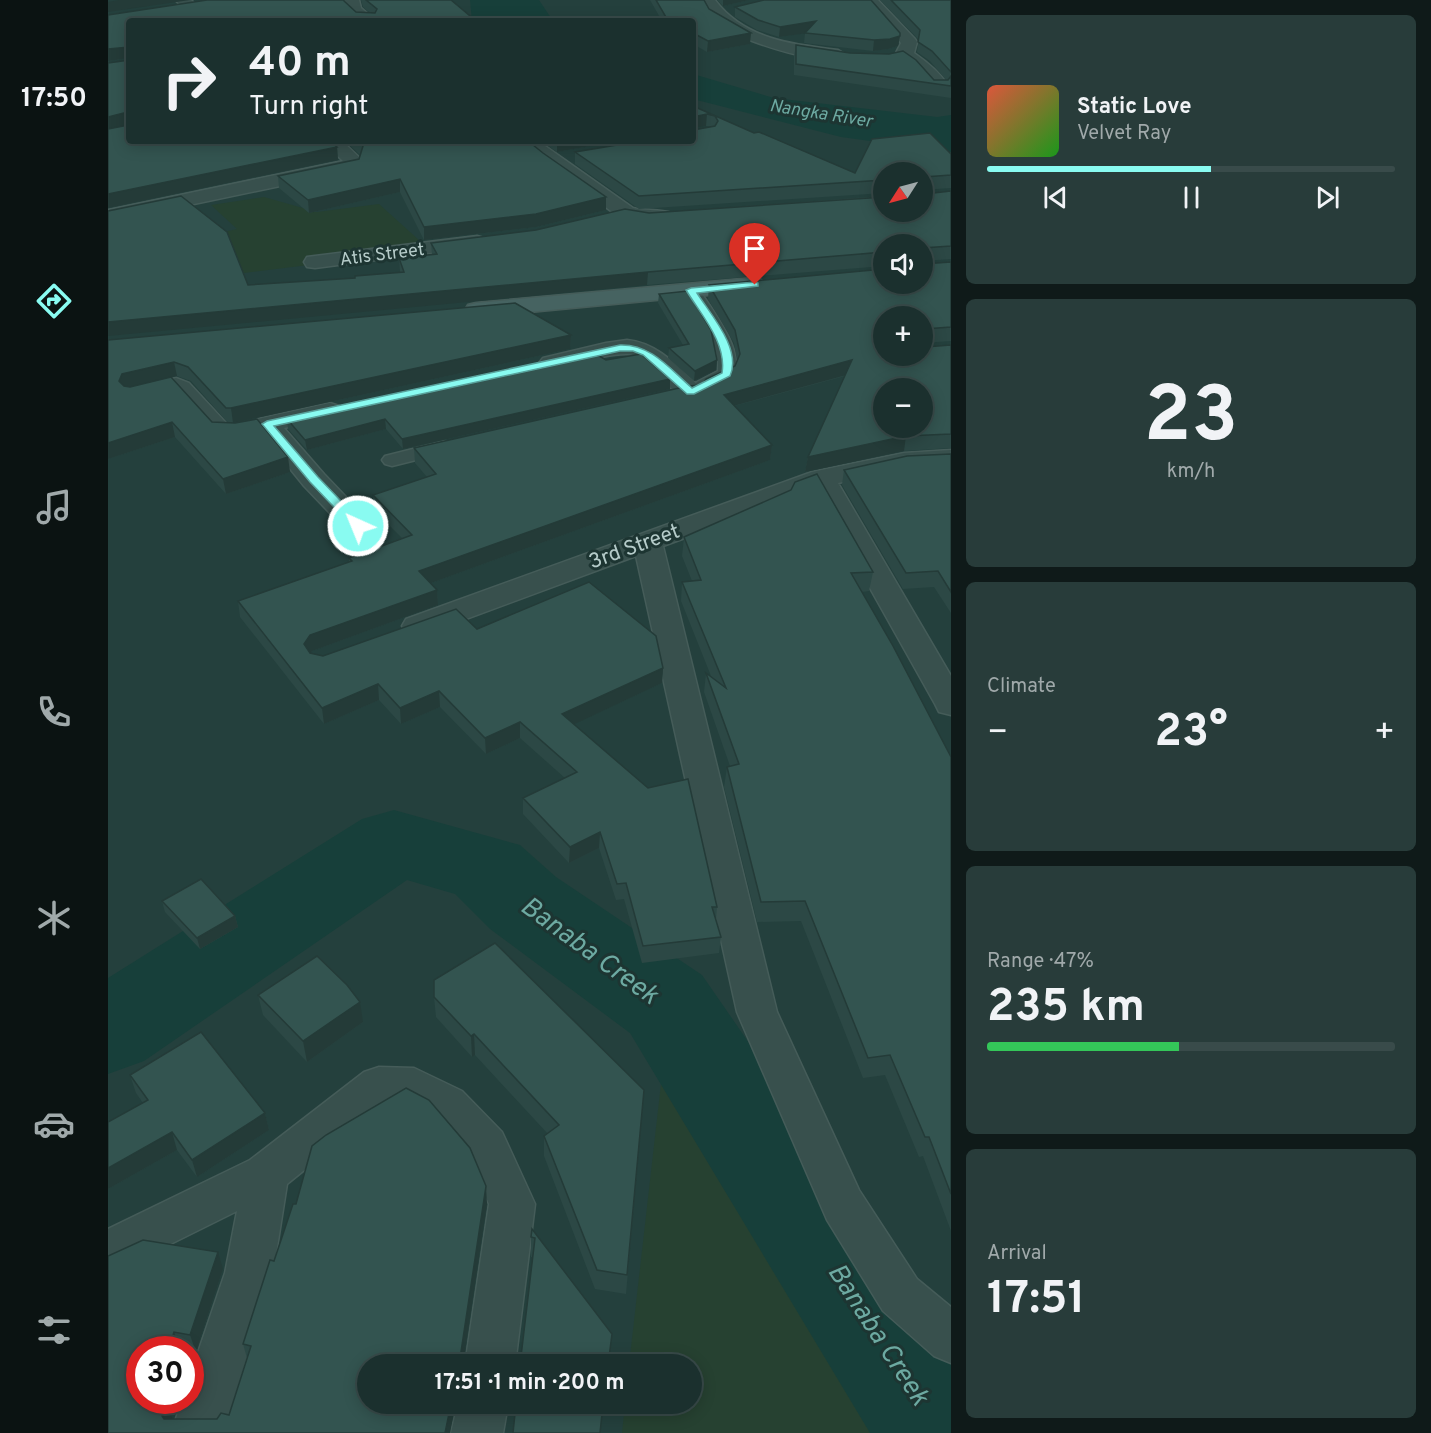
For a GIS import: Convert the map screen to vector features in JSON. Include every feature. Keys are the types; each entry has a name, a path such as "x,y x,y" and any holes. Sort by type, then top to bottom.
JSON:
{"street":[{"path":"352,0 354,9 364,18"},
{"path":"707,0 715,15 772,45 856,57"},
{"path":"870,0 909,42 908,50 896,56 922,66 940,86"},
{"path":"167,10 191,4"},
{"path":"715,15 736,10"},
{"path":"108,216 352,165 353,160 334,144"},
{"path":"530,144 626,213 648,218 684,216"},
{"path":"551,160 582,155"},
{"path":"604,219 626,213"},
{"name":"Atis Street","path":"315,262 502,239"},
{"path":"453,313 770,283"},
{"path":"529,368 620,348 634,348 646,353 680,394"},
{"path":"358,405 267,424 314,480 358,526"},
{"name":"3rd Street","path":"391,635 822,478 904,461 951,458"},
{"path":"822,478 951,704"},
{"path":"647,541 757,1012 843,1205 900,1295 951,1339"},
{"path":"108,1253 266,1174 379,1085 414,1086 447,1104 486,1146 512,1204 492,1354"},
{"path":"197,1433 249,1274 266,1174"},
{"path":"477,1433 481,1414"}],"lane":[{"path":"680,394 727,374 729,361 725,346 691,290"},
{"path":"133,394 176,383 183,387 222,430 237,430 267,424"},
{"path":"392,459 467,442"}],"shaded area":[{"path":"264,197 317,212 379,204 430,250 108,290 108,259 237,229 211,205"},
{"path":"662,1075 830,1356 908,1433 622,1433 624,1414 702,1414 702,1354 630,1354"}],"water":[{"path":"470,0 539,0 551,18 472,18"},
{"name":"Nangka River","path":"696,75 774,98 937,117 951,115 951,152 841,137 696,100"}],"building":[{"path":"207,0 344,0 356,12 375,13 377,9 366,0 451,0 472,18 126,18 126,47 108,49 108,15"},
{"path":"656,0 704,0 709,9 751,33 708,41 696,35 696,18 666,18"},
{"path":"764,0 871,0 900,33 900,36 874,40 805,33 816,21 780,27 758,20 735,7"},
{"path":"891,0 951,0 951,72 932,51 918,42 920,30"},
{"path":"796,45 850,53 889,54 903,51 916,60 934,80 948,80 951,76 951,86 796,64"},
{"path":"126,60 126,112 108,117 108,63"},
{"path":"696,107 855,173 872,139 930,133 951,154 951,175 933,176 933,162 873,162 873,181 639,196 575,152 623,144 696,144 696,129 715,126 718,121 715,116 707,114 696,116"},
{"path":"126,126 126,144 334,144 337,147 108,194 108,129"},
{"path":"361,144 532,144 606,197 536,214 424,227 400,179 308,200 278,176 359,159 363,146"},
{"path":"951,191 951,246 933,247 933,234 873,234 873,253 108,322 108,211 181,196 227,232 248,285 355,278 355,276 404,272 399,258 437,254 431,243 536,230 625,209 649,213 873,198 873,222 933,222 933,193"},
{"path":"951,262 951,327 933,328 933,306 873,306 873,366 933,366 933,346 951,345 951,434 933,435 933,378 873,378 873,438 897,438 808,457 852,360 724,395 772,445 419,571 437,590 310,635 304,644 310,653 323,656 456,609 477,629 589,582 656,636 663,668 562,714 648,788 688,779 717,907 712,907 721,937 643,946 626,883 617,884 600,832 570,847 523,798 577,772 520,722 485,738 439,691 400,708 378,684 322,708 238,601 352,561 349,558 412,535 373,495 436,474 414,448 688,386 702,385 706,379 735,366 740,354 735,330 709,285 873,270 873,294 933,294 933,263"},
{"path":"688,291 711,330 717,360 695,371 669,348 689,344 659,294"},
{"path":"515,303 571,335 231,408 226,408 188,367 174,362 122,374 119,381 124,386 130,387 171,377 212,422 235,423 257,419 288,457 223,479 172,422 108,443 108,340"},
{"path":"594,353 606,360 641,354 670,379 402,439 385,419 305,440 287,419"},
{"path":"951,454 951,592 938,571 906,573 844,470 907,456"},
{"path":"817,474 873,572 851,573 893,646 951,757 951,1194 929,1137 925,1137 890,1055 868,1058 805,901 761,902 727,767 739,764 706,673 726,688 682,582 701,580 684,537 791,490 795,482"},
{"path":"201,879 235,916 197,938 162,901"},
{"path":"495,943 644,1090 627,1275 597,1270 544,1136 559,1125 474,1034 471,1036 434,997 434,980"},
{"path":"317,956 347,985 360,1002 303,1041 258,995"},
{"path":"201,1032 265,1113 192,1160 172,1132 108,1168 108,1122 148,1100 130,1075"},
{"path":"406,1088 429,1100 470,1148 486,1186 461,1354 357,1354 357,1414 449,1414 445,1433 108,1433 108,1256 143,1240 218,1252 190,1335 174,1332 173,1336 126,1336 126,1414 163,1414 164,1419 217,1419 221,1413 229,1415 251,1346 243,1344 270,1260 274,1261 293,1204 296,1204 312,1146 326,1135"},
{"path":"532,1229 612,1334 609,1354 521,1354 535,1238 531,1237"},
{"path":"515,1414 602,1414 600,1433 513,1433"}],"waterway":[{"name":"Banaba Creek","path":"108,1031 394,843 487,869 523,903 666,1004 938,1426 947,1433"}],"route":[{"path":"358,526 314,480 267,424 620,348 634,348 646,353 691,392 727,374 729,361 725,346 691,290 755,285"}]}
